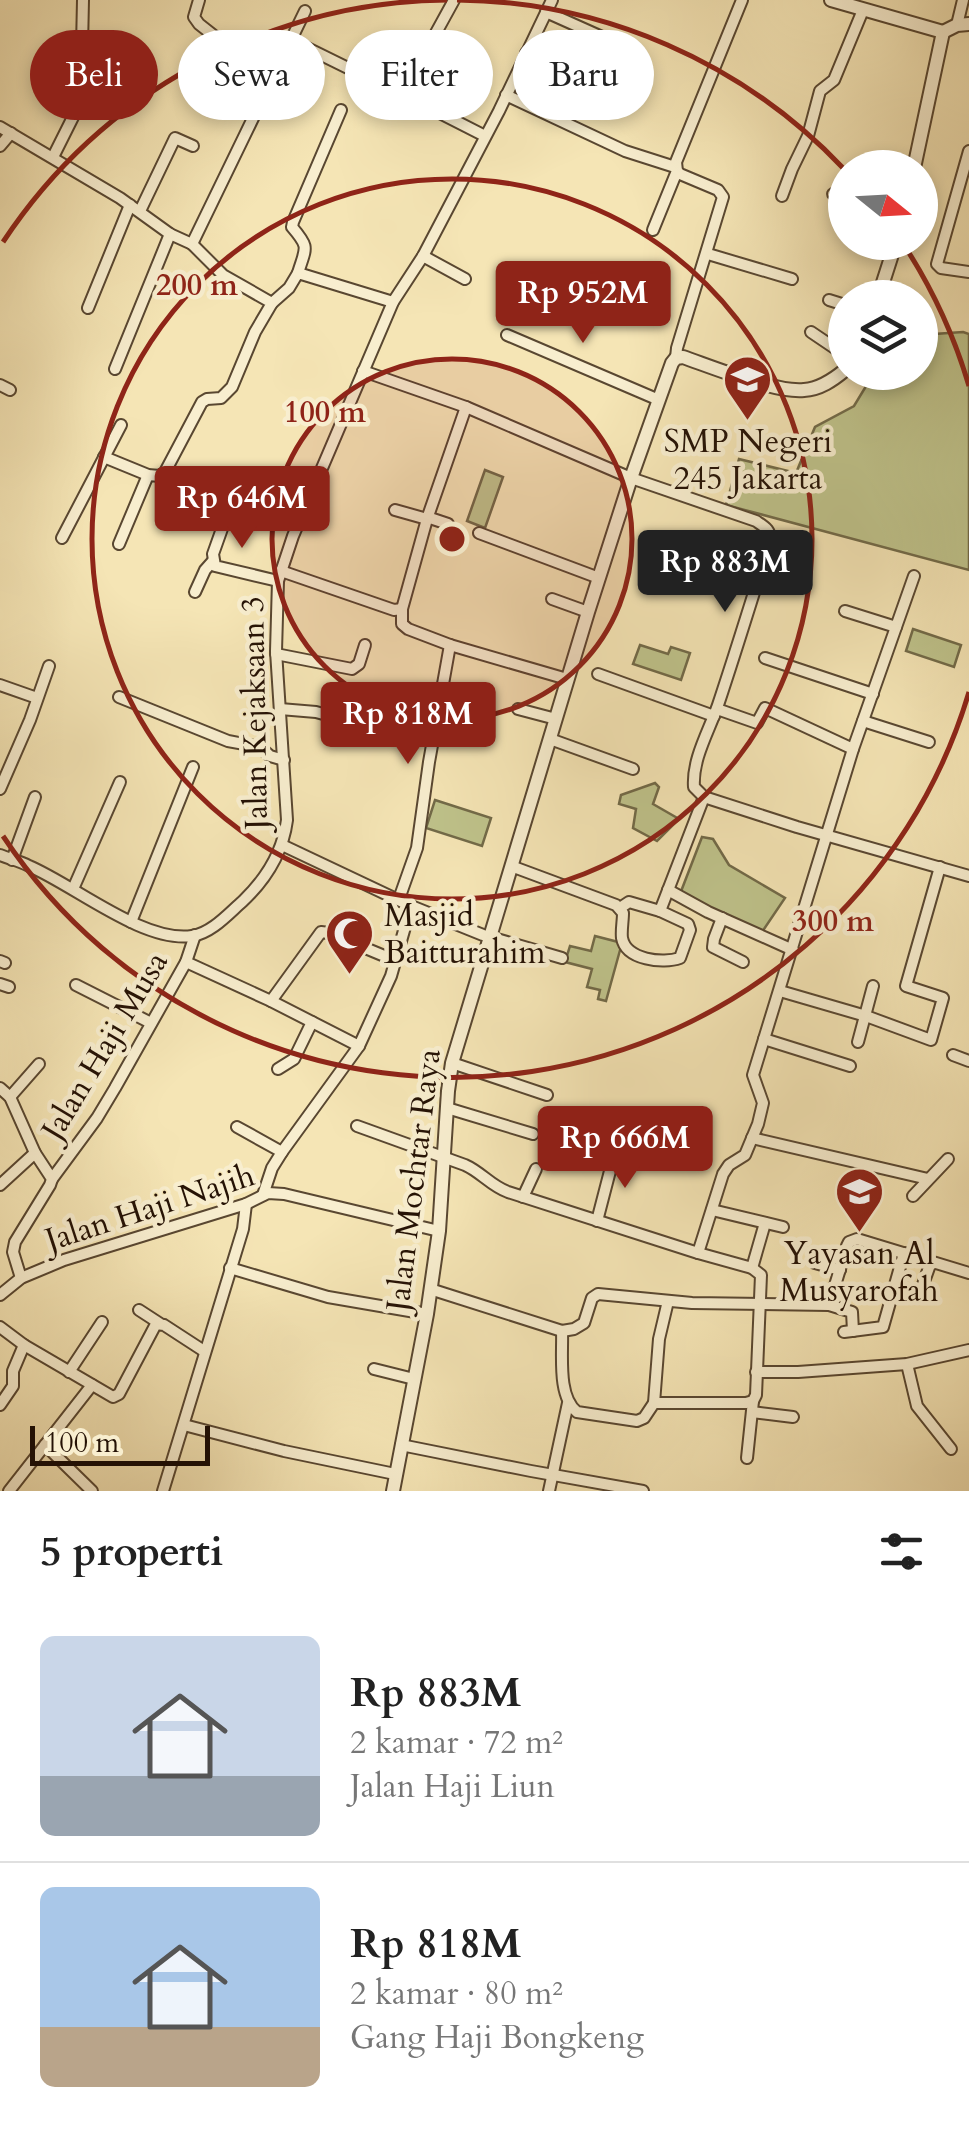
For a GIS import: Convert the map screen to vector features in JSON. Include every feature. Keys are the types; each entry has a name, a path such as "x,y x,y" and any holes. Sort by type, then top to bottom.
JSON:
{"street":[{"path":"53,157 81,92 82,0"},
{"path":"199,0 194,17 207,30"},
{"path":"438,30 454,0"},
{"name":"Jalan Kejaksaan 3","path":"537,30 552,0"},
{"path":"653,230 742,0"},
{"path":"831,0 943,32 963,25 963,0"},
{"path":"296,30 305,10"},
{"path":"782,196 808,136 820,91 834,80 863,10"},
{"path":"546,12 586,30"},
{"path":"918,150 943,32"},
{"name":"Jalan Kejaksaan 3","path":"195,936 216,924 251,892 282,845 288,820 276,654 279,576 394,302 424,256 513,80"},
{"path":"506,95 625,152 676,169 718,190 724,197 676,358 802,391 828,382"},
{"path":"104,457 160,476 202,402 227,394 272,302 289,288 298,273 305,251 304,238 292,227 293,222 340,110"},
{"path":"192,244 252,120"},
{"path":"454,120 485,136"},
{"path":"0,146 5,130 53,157 170,234 192,244 223,275 272,302"},
{"path":"88,308 135,208 175,138 193,146"},
{"path":"969,151 966,178 937,264 939,268 969,272"},
{"path":"115,370 170,234"},
{"path":"708,254 792,279"},
{"path":"424,256 466,280"},
{"path":"298,273 394,302"},
{"path":"811,332 828,344"},
{"path":"506,335 660,400"},
{"name":"Jalan Mochtar Raya","path":"393,1491 439,1231 452,1064 588,612 631,478 676,358"},
{"path":"363,371 466,407 631,478 756,521 769,530 770,541 694,787 704,796 969,876"},
{"path":"466,407 427,518 402,610 402,624 450,645 567,679"},
{"path":"62,538 121,425"},
{"path":"119,544 148,475"},
{"path":"229,510 213,554 218,567 279,576 402,610"},
{"path":"395,510 448,524"},
{"path":"479,533 599,578"},
{"path":"196,592 205,570 213,562"},
{"path":"698,1253 726,1169 746,1155 752,1138 763,1103 752,1075 853,749 914,576"},
{"path":"552,599 588,612"},
{"path":"845,611 896,626"},
{"path":"276,654 352,669 359,664 365,645"},
{"path":"399,900 417,848 450,645"},
{"path":"765,658 873,694"},
{"path":"0,789 49,666"},
{"path":"598,674 715,713 758,723 765,708 853,749"},
{"path":"0,685 37,698"},
{"path":"119,697 228,741 260,747 270,756 284,760"},
{"path":"280,709 316,712 400,735"},
{"path":"518,709 556,720"},
{"path":"864,722 929,742"},
{"path":"550,740 634,769"},
{"path":"131,922 192,767"},
{"path":"73,889 120,782"},
{"path":"660,912 704,796"},
{"path":"35,797 6,857 27,864 131,922 156,931 195,936"},
{"path":"282,845 411,906 490,938 562,958"},
{"path":"510,866 620,908 623,943 630,952 663,960 676,960 682,955 690,926 629,902 620,908"},
{"path":"780,991 930,1040 943,998 906,986 940,866"},
{"path":"668,890 793,950"},
{"path":"263,1194 272,1168 359,1046 377,1011 411,906"},
{"path":"722,918 713,949 743,962"},
{"path":"272,1001 321,932 394,960"},
{"name":"Jalan Haji Musa","path":"21,1278 15,1242 52,1179 97,1118 186,962 195,936"},
{"path":"186,962 359,1046"},
{"path":"76,984 150,1023"},
{"path":"858,1042 873,986"},
{"path":"278,1069 294,1059 312,1022"},
{"path":"764,1039 850,1066"},
{"path":"953,1055 969,1061"},
{"path":"10,1097 39,1064"},
{"path":"452,1064 547,1095"},
{"name":"Jalan Haji Musa","path":"0,1088 10,1097 52,1179"},
{"path":"447,1108 533,1134"},
{"path":"357,1126 473,1168 501,1190 752,1268 761,1275 746,1458"},
{"path":"237,1128 282,1152"},
{"path":"752,1138 928,1179"},
{"path":"596,1221 617,1144 652,1155"},
{"path":"0,1185 35,1152"},
{"path":"913,1196 948,1158"},
{"path":"523,1197 536,1170"},
{"name":"Jalan Haji Najih","path":"0,1295 21,1278 64,1260 246,1204 268,1193 439,1231"},
{"path":"163,1491 243,1228 246,1204"},
{"path":"712,1210 783,1227"},
{"path":"752,1268 765,1223"},
{"path":"829,1305 847,1246 853,1240 969,1274"},
{"path":"430,1289 562,1331 584,1323 596,1294 668,1301 829,1305 852,1312 848,1332 883,1327 904,1253"},
{"path":"921,1290 931,1262"},
{"path":"815,1263 840,1270"},
{"path":"230,1268 328,1297 427,1314"},
{"path":"562,1331 564,1392 568,1403 576,1412 631,1422 644,1418 654,1403 668,1301"},
{"path":"139,1310 204,1351"},
{"path":"69,1372 102,1322"},
{"path":"0,1327 113,1397 118,1395 158,1323"},
{"path":"0,1405 12,1386 12,1371 24,1345"},
{"path":"756,1372 907,1364 969,1350"},
{"path":"907,1364 917,1406 951,1449"},
{"path":"374,1369 414,1379"},
{"path":"8,1491 92,1385"},
{"path":"549,1491 568,1403"},
{"path":"654,1403 750,1405 794,1417"},
{"path":"184,1425 395,1474"},
{"path":"401,1444 642,1491"},
{"path":"45,1445 92,1491"}],"green space":[{"path":"938,334 969,334 969,570 726,505 739,459 796,473 815,427 854,406 864,390 938,390"},
{"path":"485,470 503,477 485,528 467,521"},
{"path":"913,629 961,645 954,667 906,651"},
{"path":"640,645 668,654 671,647 690,653 681,680 633,664"},
{"path":"655,783 659,787 653,804 679,819 657,841 633,828 636,809 619,804 621,795"},
{"path":"435,800 491,818 482,846 426,828"},
{"path":"702,837 713,839 729,865 785,898 758,938 680,894"},
{"path":"595,936 622,943 606,1001 598,999 600,990 587,987 592,969 565,962 570,946 591,951"}],"place":[{"name":"SMP Negeri 245 Jakarta","path":"748,422"},
{"name":"Masjid Baitturahim","path":"349,976"},
{"name":"Yayasan Al Musyarofah","path":"859,1234"}]}
